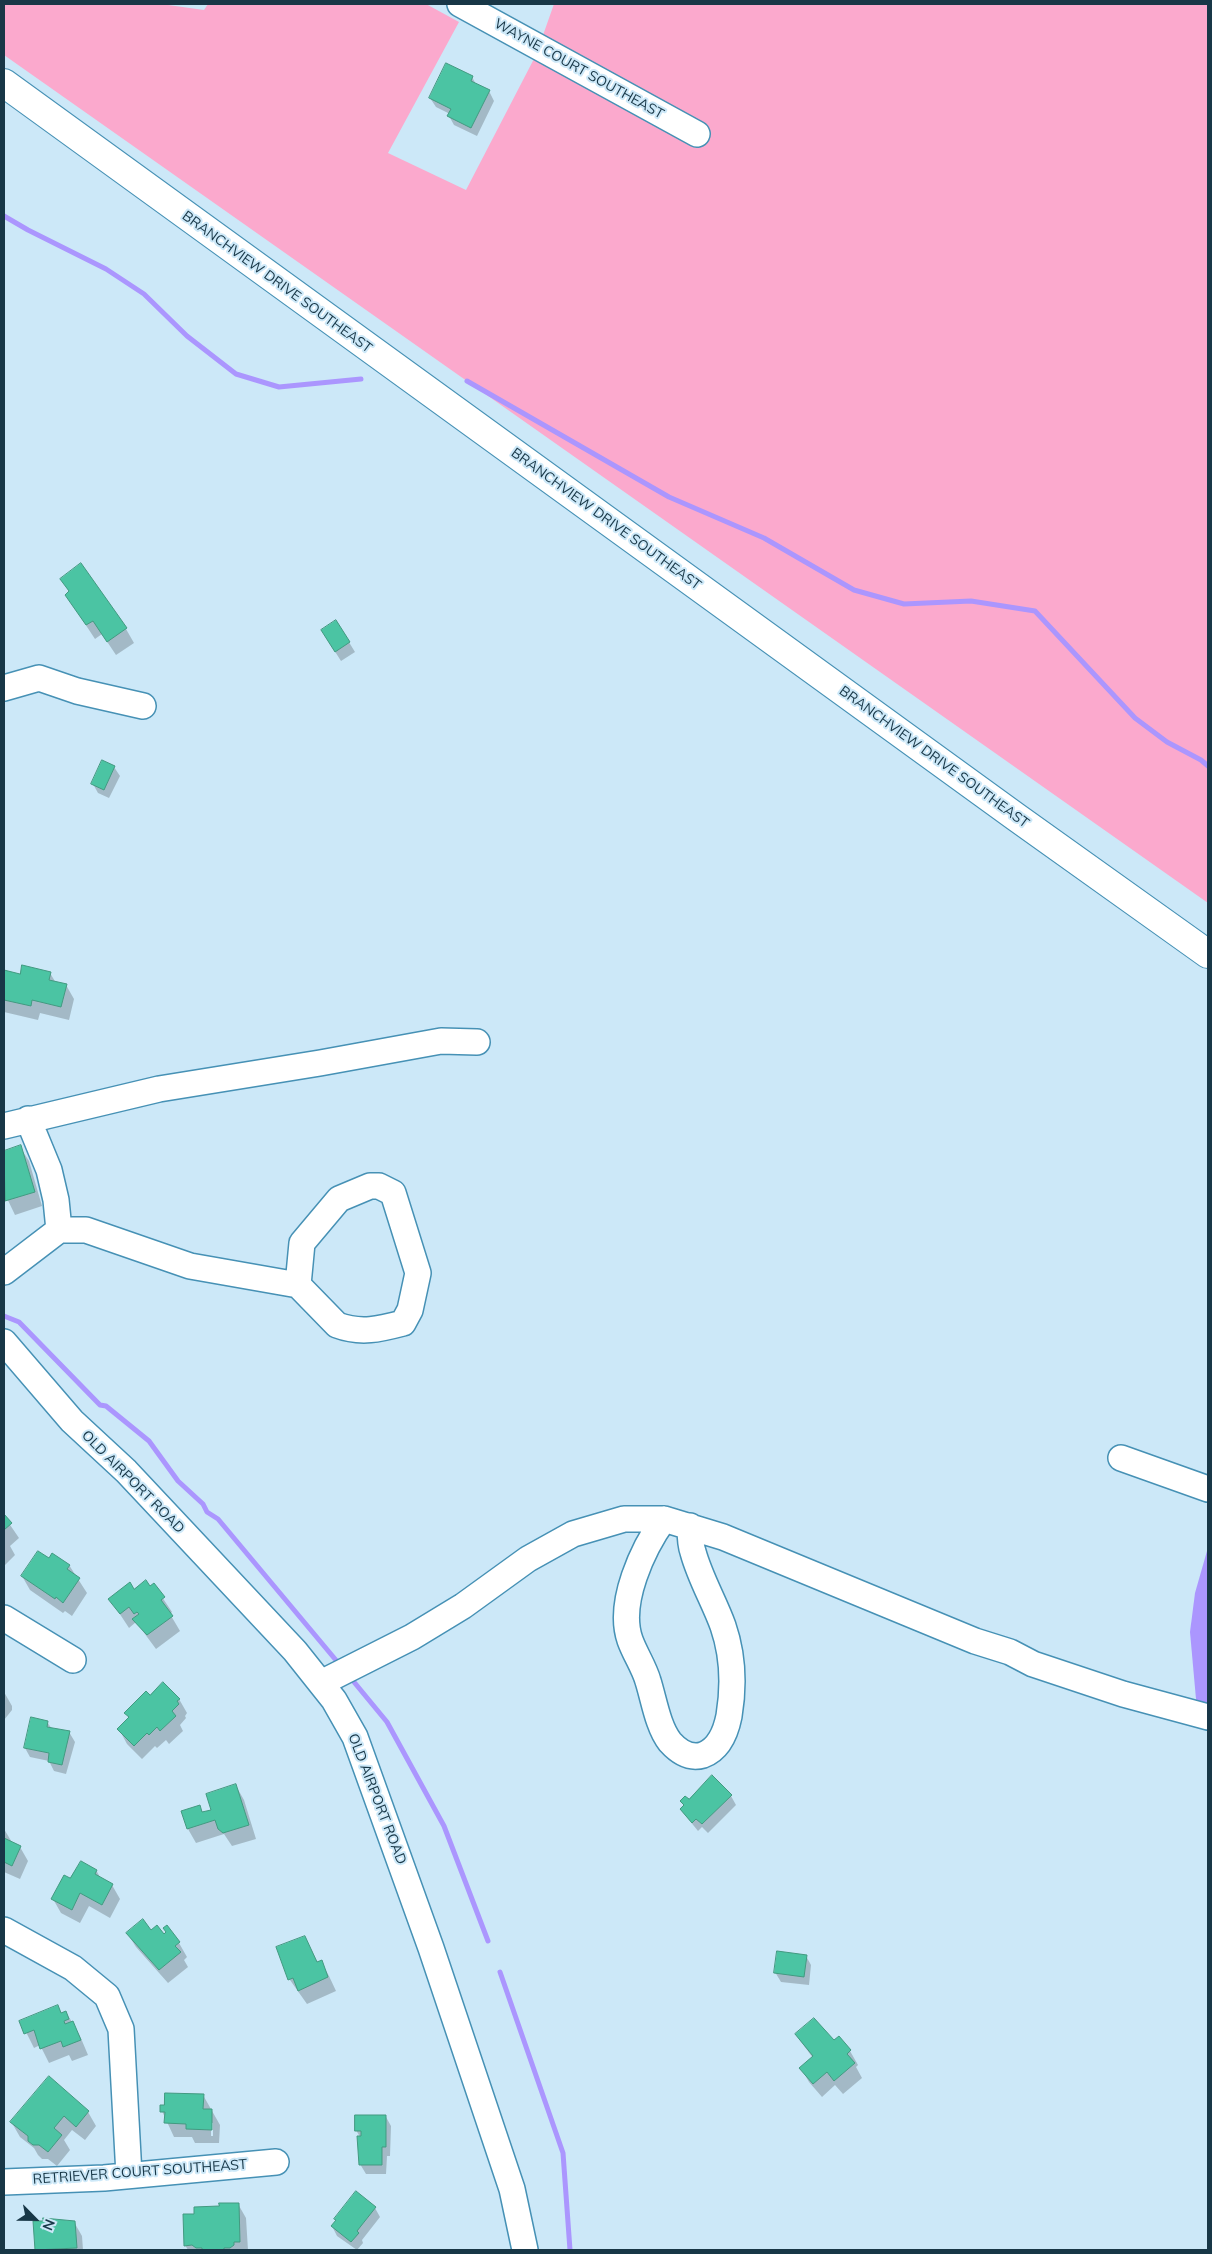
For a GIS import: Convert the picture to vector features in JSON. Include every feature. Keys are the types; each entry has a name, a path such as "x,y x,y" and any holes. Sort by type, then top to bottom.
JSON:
{"main road":[{"name":"BRANCHVIEW DRIVE SOUTHEAST","path":"4,83 1016,817 1208,954"}],"street":[{"name":"WAYNE COURT SOUTHEAST","path":"460,4 697,134"},
{"path":"4,688 39,678 77,691 143,706"},
{"path":"4,1126 159,1089 320,1064 440,1041 477,1042"},
{"path":"28,1119 49,1170 56,1200 59,1230"},
{"path":"4,1272 59,1230 86,1230 190,1266 298,1285 333,1321 346,1328 369,1331 403,1323 410,1310 418,1273 393,1193 379,1186 370,1186 339,1199 302,1243 298,1285"},
{"name":"OLD AIRPORT ROAD","path":"4,1342 72,1421 126,1470 295,1651 334,1700 356,1737 512,2188 525,2250"},
{"path":"1121,1458 1208,1489"},
{"path":"321,1683 412,1637 463,1606 528,1558 573,1534 624,1519 664,1519 723,1537 975,1641 1010,1652 1033,1664 1123,1694 1208,1717"},
{"path":"664,1519 651,1537 630,1591 628,1610 630,1638 647,1678 667,1738 675,1748 688,1756 697,1756 709,1752 726,1730 731,1703 732,1677 730,1653 723,1626 692,1551 690,1526"},
{"path":"4,1618 73,1660"},
{"path":"4,1930 73,1968 107,1996 121,2030 128,2175"},
{"name":"RETRIEVER COURT SOUTHEAST","path":"4,2182 128,2175 276,2162"}],"shaded area":[{"path":"4,4 161,4 204,10 208,4 426,4 459,22 388,153 466,190 536,55 554,4 1208,4 1208,903 4,55"},
{"path":"1207,1551 1208,1708 1200,1706 1196,1699 1190,1632 1195,1593"}],"building":[{"path":"446,63 473,76 471,81 490,90 471,128 447,116 451,109 429,98"},
{"path":"81,563 127,628 107,642 93,621 86,625 65,595 69,591 60,579"},
{"path":"336,620 350,642 335,652 321,630"},
{"path":"102,760 115,766 104,790 91,784"},
{"path":"22,965 51,972 49,980 67,984 61,1007 32,1000 31,1006 4,1000 4,970 20,974"},
{"path":"21,1145 35,1192 5,1201 4,1151"},
{"path":"4,1514 12,1523 4,1530"},
{"path":"38,1551 49,1558 52,1553 70,1565 67,1569 80,1578 63,1603 21,1576"},
{"path":"146,1580 150,1586 154,1583 165,1597 161,1600 173,1616 147,1635 132,1619 139,1614 137,1612 134,1614 129,1607 120,1614 108,1599 130,1582 134,1589"},
{"path":"163,1682 180,1699 177,1701 179,1704 172,1711 176,1716 160,1731 157,1727 149,1735 147,1733 134,1746 117,1729 129,1717 124,1713 146,1691 150,1695"},
{"path":"31,1717 48,1721 47,1727 70,1731 62,1765 48,1762 49,1753 24,1748"},
{"path":"712,1775 732,1795 702,1824 696,1819 692,1823 680,1809 684,1805 680,1801 685,1796 689,1799"},
{"path":"236,1784 249,1825 223,1833 218,1829 215,1820 187,1829 181,1811 200,1805 202,1812 211,1810 206,1794"},
{"path":"4,1838 21,1846 12,1866 4,1862"},
{"path":"81,1861 97,1870 95,1874 113,1884 102,1905 80,1893 72,1910 51,1899 64,1875 70,1878"},
{"path":"143,1919 151,1930 157,1925 164,1934 166,1932 163,1928 167,1925 180,1942 175,1946 181,1952 159,1970 126,1933"},
{"path":"305,1936 317,1962 322,1960 328,1977 298,1991 293,1978 288,1980 276,1947"},
{"path":"777,1951 807,1955 804,1977 774,1973"},
{"path":"58,2005 61,2013 66,2011 69,2019 64,2021 65,2024 73,2021 81,2040 63,2047 61,2041 40,2049 34,2030 24,2034 19,2021"},
{"path":"814,2018 834,2040 839,2036 851,2050 847,2054 855,2063 834,2081 827,2072 813,2084 799,2068 813,2056 795,2034"},
{"path":"49,2076 89,2111 76,2127 64,2116 54,2128 62,2135 48,2152 39,2145 33,2145 28,2141 28,2136 10,2122"},
{"path":"165,2093 204,2094 203,2109 212,2109 212,2130 186,2129 186,2124 164,2123 165,2112 160,2112 160,2105 164,2105"},
{"path":"355,2115 386,2115 386,2147 382,2147 382,2165 359,2165 357,2136 361,2136 361,2131 355,2131"},
{"path":"356,2191 376,2207 357,2231 359,2233 351,2242 331,2226 336,2220 334,2219"},
{"path":"219,2203 239,2203 240,2242 234,2242 234,2245 230,2248 224,2248 224,2250 202,2250 202,2248 196,2248 192,2245 184,2246 183,2214 194,2214 194,2207 219,2206"},
{"path":"43,2218 75,2221 77,2248 35,2250 33,2221 43,2221"}],"waterway":[{"path":"4,216 106,269 144,294 187,336 236,374 279,387 361,379"},
{"path":"467,381 669,497 764,538 854,590 904,604 971,601 1035,611 1135,718 1167,742 1201,760 1208,766"},
{"path":"4,1316 19,1322 100,1405 106,1406 149,1441 178,1481 203,1504 207,1512 218,1519 340,1665"},
{"path":"354,1682 387,1722 444,1826 488,1941"},
{"path":"500,1972 563,2153 570,2250"}]}
